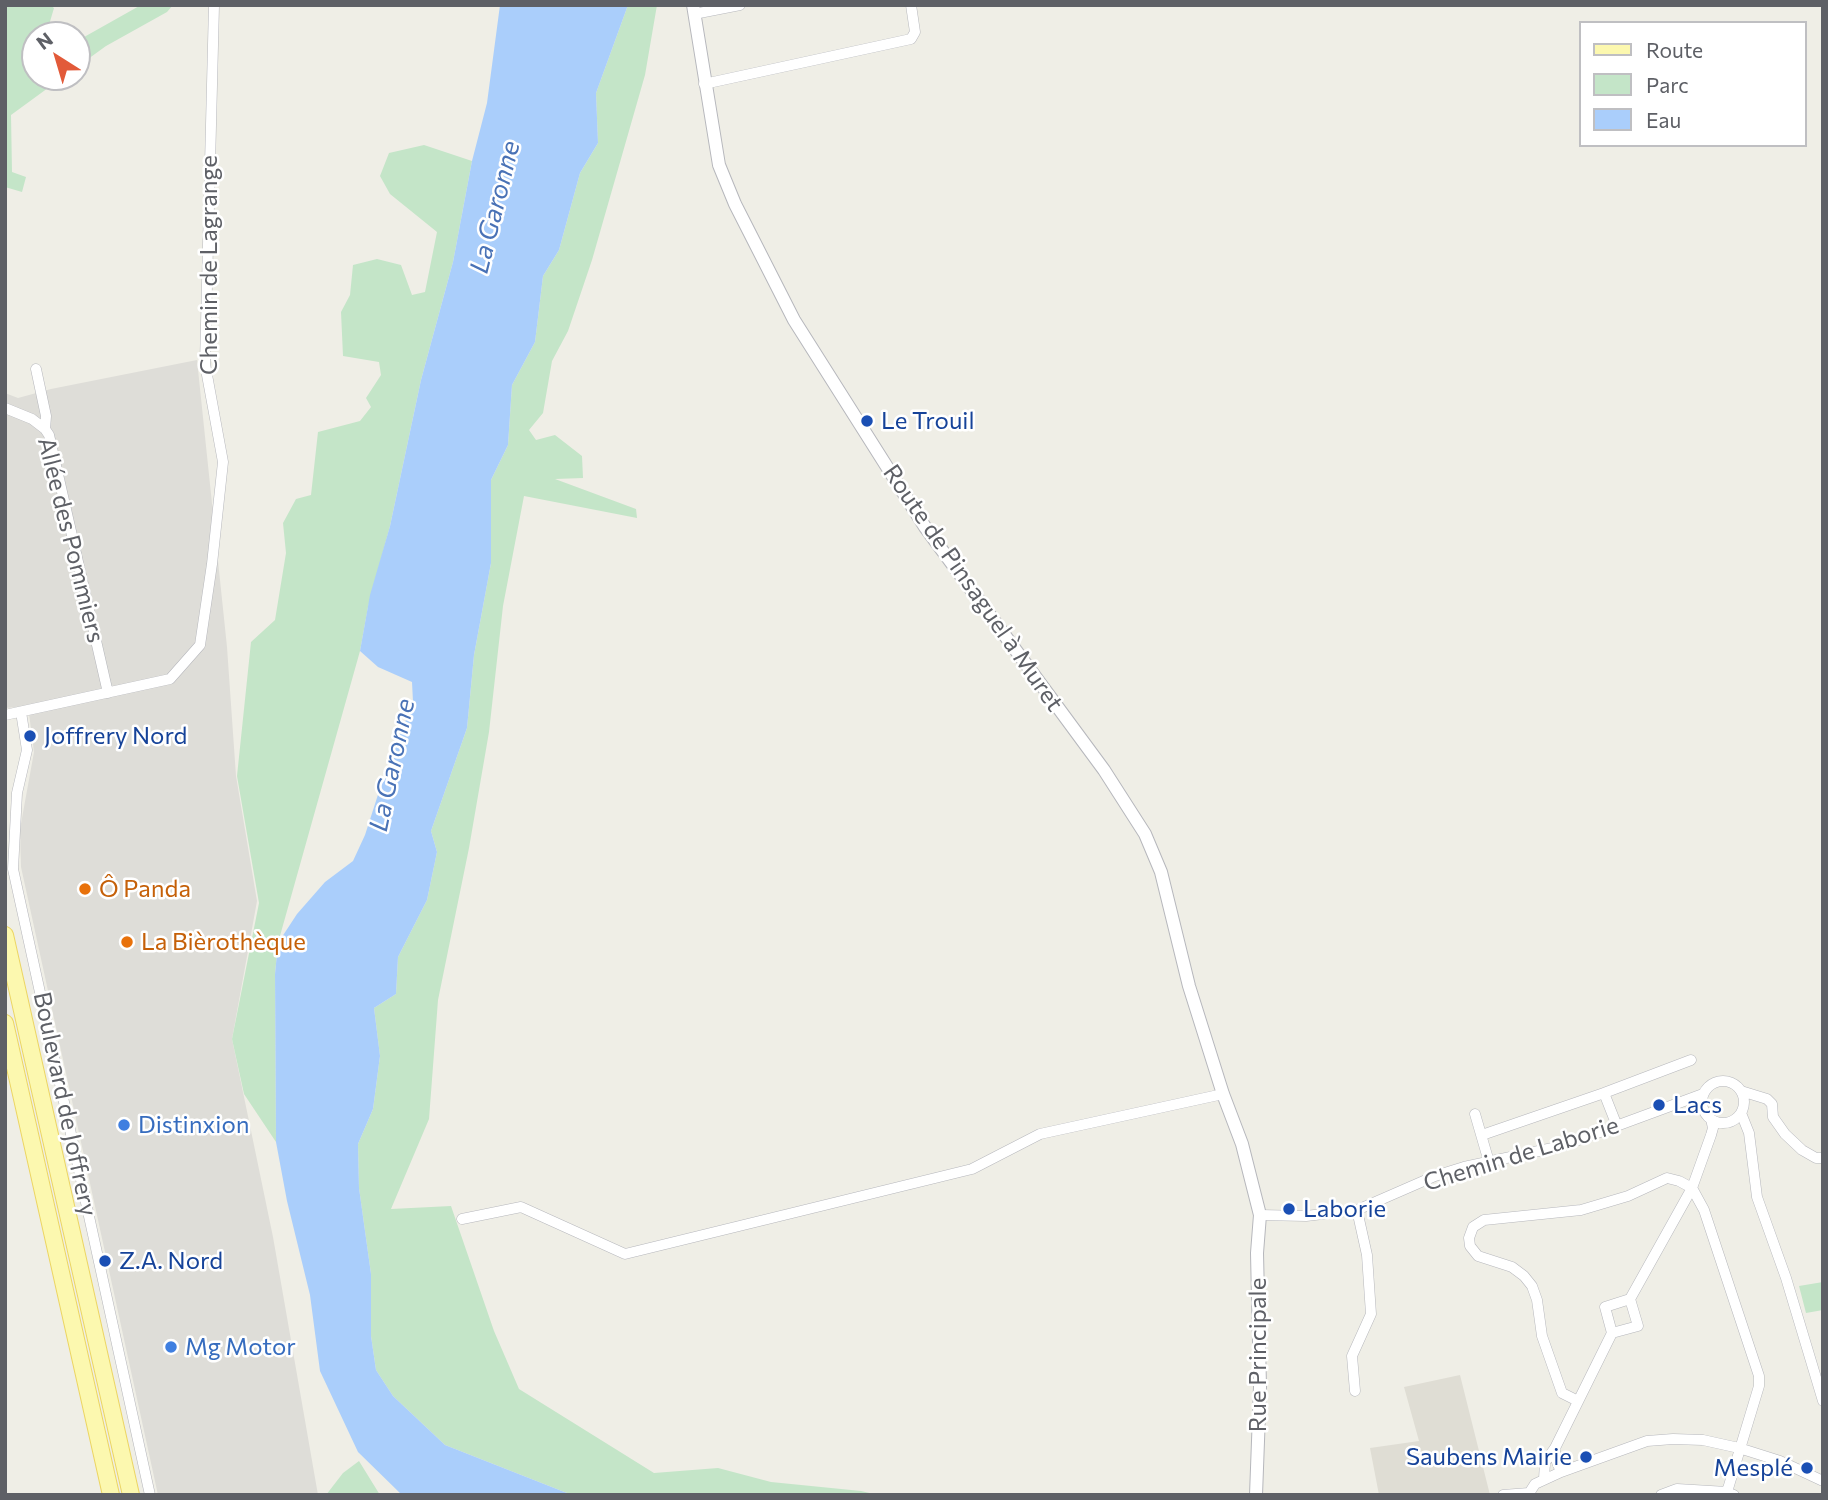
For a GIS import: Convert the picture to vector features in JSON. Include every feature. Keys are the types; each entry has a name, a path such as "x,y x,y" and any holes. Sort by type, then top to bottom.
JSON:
{"main road":[{"path":"5,935 131,1495"},
{"path":"5,1023 111,1495"}],"street":[{"name":"Chemin de Lagrange","path":"108,693 170,679 200,645 223,461 205,364 214,5"},
{"path":"694,9 740,5"},
{"path":"705,85 911,39 915,32 911,5"},
{"name":"Route de Pinsaguel à Muret","path":"694,9 719,165 735,204 794,320 925,527 1104,771 1145,834 1161,872 1189,986 1223,1094 1242,1144 1260,1214"},
{"path":"36,369 46,416 45,429"},
{"name":"Allée des Pommiers","path":"5,408 32,419 45,429 57,468 108,693"},
{"path":"6,716 108,693"},
{"name":"Boulevard de Joffrery","path":"21,712 27,750 17,793 13,869 150,1495"},
{"path":"1482,1135 1691,1060"},
{"path":"1702,1107 1703,1094 1709,1085 1723,1080 1730,1082 1741,1091 1761,1097 1772,1104 1773,1117 1785,1134 1802,1150 1816,1158 1823,1158"},
{"path":"1741,1091 1744,1102 1741,1113 1750,1142 1757,1197 1786,1278 1823,1401"},
{"path":"1604,1093 1617,1126"},
{"path":"462,1219 521,1207 625,1254 972,1168 1040,1134 1223,1094"},
{"name":"Chemin de Laborie","path":"1260,1214 1306,1216 1357,1210 1435,1176 1562,1146 1703,1094"},
{"path":"1744,1102 1761,1097"},
{"path":"1687,1101 1702,1107 1721,1121 1745,1128"},
{"path":"1544,1479 1545,1462 1555,1448 1612,1333 1605,1307 1630,1300 1692,1188 1711,1136 1721,1121 1741,1113"},
{"path":"1475,1114 1489,1162"},
{"path":"1578,1401 1562,1393 1542,1336 1537,1300 1532,1286 1512,1267 1478,1256 1470,1246 1469,1238 1473,1227 1484,1220 1581,1210 1606,1204 1667,1178 1679,1181 1692,1188 1704,1210 1759,1376 1759,1387 1739,1448 1730,1493 1677,1489 1661,1495"},
{"path":"1355,1391 1352,1356 1371,1314 1367,1255 1357,1210"},
{"name":"Rue Principale","path":"1256,1495 1260,1387 1257,1253 1260,1214"},
{"path":"1612,1333 1638,1326 1630,1300"},
{"path":"1503,1495 1529,1494 1535,1484 1544,1479 1647,1441 1703,1440 1739,1448 1780,1461 1823,1481"},
{"path":"1555,1448 1555,1457 1561,1472"}],"shaded area":[{"path":"197,360 227,647 236,776 257,901 232,1039 273,1237 318,1495 158,1495 21,867 20,829 34,752 28,706 5,708 5,393 18,398"},
{"path":"1460,1375 1490,1495 1379,1495 1370,1448 1419,1441 1404,1387"}],"green space":[{"path":"5,5 50,5 54,8 50,21 21,21 21,91 44,91 11,115 12,172 26,177 22,192 5,187"},
{"path":"141,5 173,5 167,12 91,57 91,33"},
{"path":"628,5 657,5 645,75 592,260 568,331 552,361 543,413 529,430 536,440 555,435 582,456 583,478 555,479 636,509 637,518 524,496 503,606 489,732 438,1000 429,1119 391,1209 451,1206 494,1331 519,1389 654,1473 718,1468 771,1482 878,1495 572,1495 445,1445 393,1396 376,1370 371,1336 371,1274 359,1188 358,1144 373,1109 380,1056 374,1008 396,994 398,957 427,900 437,852 431,831 467,728 474,655 491,563 491,480 508,445 512,385 535,342 543,276 559,250 580,173 598,143 596,93"},
{"path":"424,145 472,161 453,262 421,380 360,651 278,943 275,974 276,1142 244,1094 232,1039 259,903 237,776 251,642 275,620 286,553 283,523 296,499 311,495 318,432 360,421 371,407 366,398 381,375 379,362 343,356 341,312 350,295 353,265 377,259 401,265 412,295 425,292 437,232 390,194 380,176 389,153"},
{"path":"1823,1282 1823,1310 1806,1313 1799,1286"},
{"path":"359,1461 380,1495 326,1495 343,1473"}],"water":[{"name":"La Garonne","path":"500,5 628,5 596,93 598,143 580,173 559,250 543,276 535,342 512,385 508,445 491,480 491,563 474,655 467,728 431,831 437,852 427,900 398,957 396,994 374,1008 380,1056 373,1109 358,1144 359,1188 371,1274 371,1336 376,1370 393,1396 445,1445 572,1495 402,1495 358,1452 320,1371 310,1295 276,1142 275,974 278,943 297,914 325,882 353,861 413,702 412,682 378,667 360,651 370,595 390,526 421,380 453,262 472,161 487,103"}],"place":[{"name":"Le Trouil","path":"867,421"},
{"name":"Joffrery Nord","path":"30,736"},
{"name":"Ô Panda","path":"85,889"},
{"name":"La Bièrothèque","path":"127,942"},
{"name":"Lacs","path":"1659,1105"},
{"name":"Distinxion","path":"124,1125"},
{"name":"Laborie","path":"1289,1209"},
{"name":"Z.A. Nord","path":"105,1261"},
{"name":"Mg Motor","path":"171,1347"},
{"name":"Saubens Mairie","path":"1586,1457"},
{"name":"Mesplé","path":"1807,1468"}]}
